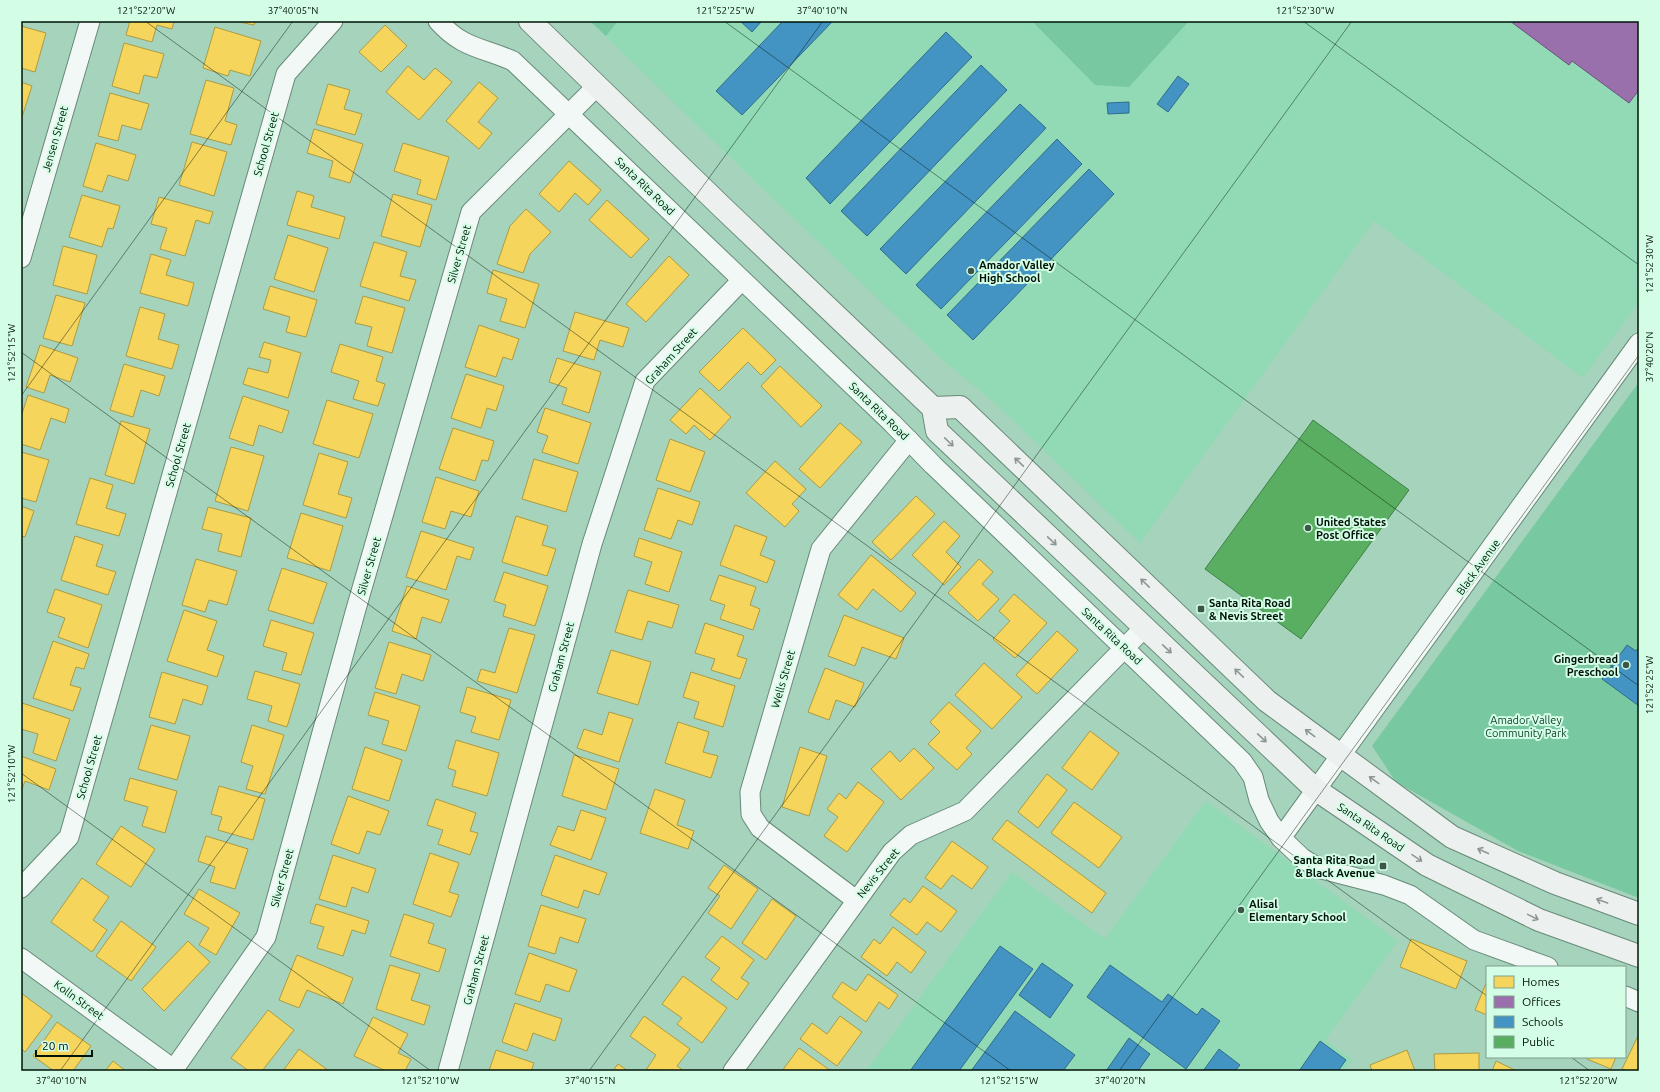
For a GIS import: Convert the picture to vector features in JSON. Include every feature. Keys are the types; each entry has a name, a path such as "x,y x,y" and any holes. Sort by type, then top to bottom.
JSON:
{"main road":[{"path":"530,21 933,408 960,406 1267,700 1452,837 1555,883 1639,914"},
{"name":"Santa Rita Road","path":"933,408 937,431 1315,789 1427,865 1539,920 1639,956"},
{"path":"1024,514 1047,489"}],"street":[{"name":"Jensen Street","path":"21,258 90,21"},
{"name":"School Street","path":"21,888 69,837 286,74 333,21"},
{"name":"Santa Rita Road","path":"438,21 448,32 469,46 513,61 1242,761 1253,777 1259,800 1269,821 1281,838 1302,858 1318,868 1384,885 1410,895 1474,940 1545,966"},
{"name":"Silver Street","path":"175,1070 266,937 356,609 471,212 597,86"},
{"name":"Graham Street","path":"448,1071 592,544 645,381 742,280"},
{"name":"Black Avenue","path":"1281,838 1315,789 1342,756 1639,343"},
{"name":"Wells Street","path":"856,900 760,828 751,814 750,792 821,548 909,440"},
{"name":"Nevis Street","path":"733,1071 892,852 911,835 964,811 1144,628"},
{"name":"Kolln Street","path":"21,958 175,1070"},
{"path":"1626,996 1639,1002"}],"shaded area":[{"path":"590,21 1639,21 1639,302 1583,378 1374,221 1140,543 996,404 938,356"},
{"name":"Alisal Elementary School","path":"1206,801 1398,941 1325,1040 1353,1060 1345,1071 866,1071 1012,872 1105,939"}],"green space":[{"path":"590,21 618,21 606,36"},
{"path":"1032,21 1189,21 1129,87 1095,85"},
{"name":"Amador Valley Community Park","path":"1639,382 1639,898 1518,851 1396,782 1372,746"}],"building: Homes":[{"path":"130,21 174,21 172,29 157,25 152,42 126,35"},
{"path":"234,21 255,21 254,25"},
{"path":"385,25 407,46 381,72 359,52"},
{"path":"21,26 46,33 35,72 21,68"},
{"path":"215,27 261,41 250,76 230,70 228,76 203,68"},
{"path":"124,43 164,54 157,78 144,75 139,94 112,86"},
{"path":"408,66 424,80 435,68 452,82 419,120 386,92"},
{"path":"206,80 234,88 225,121 237,125 231,145 190,134"},
{"path":"21,82 32,86 21,120"},
{"path":"479,82 498,98 478,122 492,133 479,149 446,121"},
{"path":"328,84 350,90 344,109 362,114 355,135 316,124"},
{"path":"110,93 149,104 141,130 122,125 118,141 98,136"},
{"path":"314,129 363,144 350,183 329,177 333,161 307,153"},
{"path":"192,142 227,152 214,196 179,185"},
{"path":"96,143 136,155 128,181 108,175 102,192 83,186"},
{"path":"403,143 449,157 436,200 417,194 421,180 394,171"},
{"path":"569,161 601,190 588,205 575,193 559,212 539,194"},
{"path":"297,191 314,196 311,207 345,217 339,239 287,225"},
{"path":"393,194 432,205 420,247 381,236"},
{"path":"82,195 120,206 113,229 108,228 102,247 69,237"},
{"path":"159,197 213,212 209,224 196,220 185,256 160,249 167,228 151,224"},
{"path":"607,200 649,239 631,258 589,220"},
{"path":"526,209 551,232 530,254 523,273 497,264 510,226"},
{"path":"288,235 328,248 314,292 274,279"},
{"path":"374,242 407,252 400,276 416,280 409,301 360,286"},
{"path":"63,246 97,255 87,294 53,285"},
{"path":"151,254 171,260 166,275 194,283 188,306 140,293"},
{"path":"669,256 689,275 646,322 626,304"},
{"path":"493,270 539,284 525,328 500,321 507,299 487,293"},
{"path":"270,286 317,300 306,337 286,332 290,317 263,309"},
{"path":"56,295 85,303 72,346 43,338"},
{"path":"363,296 405,308 392,353 367,346 372,327 355,323"},
{"path":"140,307 165,314 158,339 179,345 172,369 126,356"},
{"path":"575,312 629,328 623,347 600,340 594,360 563,351"},
{"path":"479,325 519,339 512,360 503,357 496,377 465,367"},
{"path":"743,328 776,360 761,375 748,362 719,391 699,372"},
{"path":"264,342 301,353 288,398 243,384 248,368 268,373 271,360 259,357"},
{"path":"340,344 383,357 376,381 385,384 378,406 353,399 359,381 331,372"},
{"path":"40,345 78,358 70,382 50,375 44,393 26,387"},
{"path":"557,358 601,372 589,413 562,404 567,388 549,382"},
{"path":"124,364 165,376 159,396 141,390 133,417 110,410"},
{"path":"780,366 822,406 801,427 761,386"},
{"path":"466,374 504,386 496,411 487,408 481,428 451,418"},
{"path":"700,388 731,417 710,440 694,425 686,434 670,420"},
{"path":"28,395 69,409 65,423 51,418 40,450 21,444 21,417"},
{"path":"243,396 289,411 282,433 259,425 253,446 229,438"},
{"path":"327,400 373,414 359,458 313,444"},
{"path":"545,408 591,423 578,464 542,452 548,436 537,432"},
{"path":"121,421 150,429 134,484 105,475"},
{"path":"840,423 862,442 820,488 799,469"},
{"path":"453,428 494,441 488,461 482,460 475,481 439,469"},
{"path":"670,439 705,452 690,492 656,480"},
{"path":"231,447 264,456 248,511 215,501"},
{"path":"21,452 49,460 36,502 21,498"},
{"path":"319,453 348,462 338,494 352,498 346,518 303,505"},
{"path":"534,459 578,472 566,512 522,499"},
{"path":"775,461 806,489 792,504 799,511 785,527 746,493"},
{"path":"436,477 479,491 471,517 451,511 445,529 422,522"},
{"path":"90,478 113,485 106,508 126,514 119,536 76,524"},
{"path":"658,488 700,502 692,525 678,520 671,539 644,530"},
{"path":"916,496 935,514 891,560 872,542"},
{"path":"21,506 34,511 25,537 21,536"},
{"path":"208,507 251,518 241,557 218,551 222,534 202,529"},
{"path":"301,513 343,526 330,571 287,558"},
{"path":"516,516 548,526 542,545 556,549 547,576 502,562"},
{"path":"944,521 960,536 946,552 961,567 944,585 912,555"},
{"path":"735,525 767,537 760,555 775,561 767,583 720,565"},
{"path":"421,531 474,548 470,560 457,556 446,590 406,577"},
{"path":"75,536 103,545 96,566 116,572 108,595 61,580"},
{"path":"639,538 682,552 669,592 645,584 652,562 634,556"},
{"path":"871,555 916,593 901,612 873,589 857,610 838,595"},
{"path":"196,559 237,571 227,605 209,600 205,612 182,605"},
{"path":"979,559 993,572 982,584 999,599 978,621 948,593"},
{"path":"282,568 327,583 313,624 268,610"},
{"path":"504,572 548,586 535,626 503,616 506,605 494,601"},
{"path":"719,575 756,587 750,605 760,609 753,630 720,619 725,605 710,600"},
{"path":"407,586 449,600 441,623 422,617 416,639 392,631"},
{"path":"55,589 102,605 88,648 58,637 65,618 47,612"},
{"path":"628,590 679,605 672,628 648,621 642,640 615,632"},
{"path":"1014,594 1047,623 1015,658 993,639 1010,621 999,611"},
{"path":"184,610 217,621 207,650 224,656 217,677 167,661"},
{"path":"844,615 904,638 896,659 862,647 855,666 828,656"},
{"path":"271,620 314,633 301,675 282,670 287,653 263,646"},
{"path":"705,623 744,636 737,656 747,659 740,679 711,670 715,659 695,653"},
{"path":"509,628 535,635 517,693 477,681 481,669 495,673"},
{"path":"1057,631 1078,650 1037,694 1016,675"},
{"path":"53,641 89,654 84,669 76,667 70,685 81,688 73,711 33,698"},
{"path":"389,642 431,655 423,681 402,674 396,694 375,688"},
{"path":"611,650 651,662 638,705 597,693"},
{"path":"984,663 1022,697 992,729 955,695"},
{"path":"825,668 864,683 855,707 836,700 829,720 808,712"},
{"path":"255,671 300,684 287,727 268,721 272,706 247,699"},
{"path":"162,672 208,686 202,705 183,699 175,724 149,717"},
{"path":"691,672 735,686 723,727 694,718 699,702 683,697"},
{"path":"467,687 511,700 499,740 471,732 476,717 460,712"},
{"path":"375,692 420,706 406,751 382,744 389,721 368,715"},
{"path":"949,702 981,731 966,748 972,754 957,770 928,744 940,732 930,722"},
{"path":"22,703 70,719 56,761 33,753 38,734 21,729"},
{"path":"609,712 633,719 619,762 577,748 584,729 602,735"},
{"path":"678,722 709,732 703,752 718,756 711,778 665,763"},
{"path":"151,725 190,736 177,780 138,769"},
{"path":"252,725 284,735 265,794 246,789 253,766 241,762"},
{"path":"1090,731 1119,753 1092,790 1062,768"},
{"path":"456,740 499,753 487,796 452,786 456,771 448,768"},
{"path":"365,747 402,760 389,801 352,789"},
{"path":"800,747 827,756 809,816 782,807"},
{"path":"914,748 934,768 901,800 871,769 890,751 900,762"},
{"path":"574,755 619,769 606,810 562,796"},
{"path":"21,756 56,769 49,790 25,781 21,792"},
{"path":"1047,774 1067,790 1038,828 1018,812"},
{"path":"130,778 177,791 165,833 142,826 148,807 124,800"},
{"path":"858,782 884,802 847,852 824,836 838,817 827,809 839,793 846,799"},
{"path":"219,786 265,799 253,840 218,830 222,817 211,814"},
{"path":"655,789 685,800 677,825 694,831 688,849 640,833"},
{"path":"348,796 389,811 380,835 367,831 359,854 331,844"},
{"path":"436,799 476,813 470,831 478,833 470,855 438,844 443,830 427,825"},
{"path":"1074,802 1122,837 1099,868 1051,833"},
{"path":"581,810 606,818 591,860 550,845 558,826 574,831"},
{"path":"1007,820 1106,893 1092,913 992,839"},
{"path":"121,826 155,849 131,887 96,864"},
{"path":"206,836 248,849 235,889 210,882 215,867 198,861"},
{"path":"952,841 988,867 972,889 952,875 941,889 925,878"},
{"path":"430,853 459,863 449,892 459,895 451,917 413,904"},
{"path":"333,855 376,869 368,893 352,887 346,907 319,899"},
{"path":"555,855 607,873 599,895 584,890 578,908 541,895"},
{"path":"724,865 758,889 731,929 708,913 720,896 708,888"},
{"path":"82,878 109,897 93,920 107,930 92,952 51,922"},
{"path":"923,886 957,911 941,932 927,922 917,935 890,915 904,898 910,903"},
{"path":"199,889 240,913 216,955 199,945 209,928 184,914"},
{"path":"772,899 796,916 766,960 742,943"},
{"path":"316,904 369,921 365,934 352,930 343,956 317,948 324,927 310,923"},
{"path":"541,905 586,919 578,943 560,937 555,954 528,946"},
{"path":"404,914 434,924 428,943 446,949 439,972 390,956"},
{"path":"121,921 156,947 131,981 96,956"},
{"path":"893,927 926,952 911,973 897,962 887,976 861,957 874,939 880,944"},
{"path":"722,936 754,960 741,978 749,983 737,1000 711,980 720,968 705,957"},
{"path":"1411,939 1467,961 1456,989 1400,967"},
{"path":"188,941 210,962 164,1011 142,989"},
{"path":"529,953 577,970 569,992 546,984 540,1002 515,994"},
{"path":"297,955 353,978 343,1004 307,990 299,1008 279,1000"},
{"path":"390,965 420,974 411,1000 430,1006 424,1025 376,1009"},
{"path":"868,974 898,995 889,1009 879,1002 866,1022 832,997 842,982 856,991"},
{"path":"683,976 727,1008 702,1043 677,1024 682,1018 662,1004"},
{"path":"1486,983 1486,1015 1475,1010"},
{"path":"21,993 52,1016 25,1052 21,1048"},
{"path":"515,1003 562,1019 555,1041 533,1033 527,1051 502,1042"},
{"path":"268,1010 294,1030 262,1071 249,1071 231,1058"},
{"path":"644,1016 690,1049 677,1066 684,1071 646,1070 656,1055 630,1036"},
{"path":"840,1016 862,1032 837,1066 800,1039 812,1023 827,1034"},
{"path":"373,1017 408,1034 398,1053 411,1059 405,1071 386,1071 354,1056"},
{"path":"57,1022 91,1046 73,1071 54,1071 33,1056"},
{"path":"1639,1034 1639,1071 1626,1071 1622,1069"},
{"path":"799,1048 831,1071 782,1071"},
{"path":"299,1049 329,1071 283,1071"},
{"path":"496,1050 534,1063 531,1071 489,1071"},
{"path":"1407,1050 1415,1071 1372,1071 1370,1065"},
{"path":"1479,1053 1479,1071 1435,1071 1434,1054"},
{"path":"1588,1058 1616,1058 1611,1069"},
{"path":"113,1061 126,1071 105,1071"},
{"path":"1496,1061 1517,1071 1492,1071"},
{"path":"618,1064 628,1071 613,1071"}],"building: Offices":[{"path":"1510,21 1639,21 1639,90 1629,103 1572,61 1569,65"}],"building: Schools":[{"path":"740,21 762,21 752,32"},
{"path":"783,21 833,21 742,115 716,91"},
{"path":"946,32 972,57 830,204 806,178"},
{"path":"981,65 1007,90 867,236 841,211"},
{"path":"1178,76 1189,84 1168,112 1157,104"},
{"path":"1129,102 1129,113 1108,114 1107,103"},
{"path":"1020,104 1046,128 906,274 880,249"},
{"path":"1057,139 1082,164 941,309 916,285"},
{"path":"1089,169 1114,194 973,340 947,315"},
{"name":"Gingerbread Preschool","path":"1627,645 1636,651 1639,647 1639,706 1602,679"},
{"path":"1000,946 1033,969 959,1071 910,1071"},
{"path":"1042,963 1073,985 1050,1018 1019,995"},
{"path":"1110,965 1162,1002 1168,994 1197,1015 1202,1008 1220,1021 1186,1069 1087,997"},
{"path":"1015,1011 1075,1055 1063,1071 971,1071"},
{"path":"1129,1038 1150,1054 1138,1071 1106,1071"},
{"path":"1320,1041 1346,1060 1338,1071 1299,1071"},
{"path":"1219,1049 1240,1065 1235,1071 1203,1071"}],"building: Public":[{"name":"United States Post Office","path":"1313,420 1409,490 1301,639 1205,569"}],"place":[{"name":"Amador Valley High School","path":"971,271"},
{"name":"United States Post Office","path":"1308,528"},
{"name":"Santa Rita Road & Nevis Street","path":"1201,609"},
{"name":"Gingerbread Preschool","path":"1626,665"},
{"name":"Santa Rita Road & Black Avenue","path":"1383,866"},
{"name":"Alisal Elementary School","path":"1241,910"}]}
